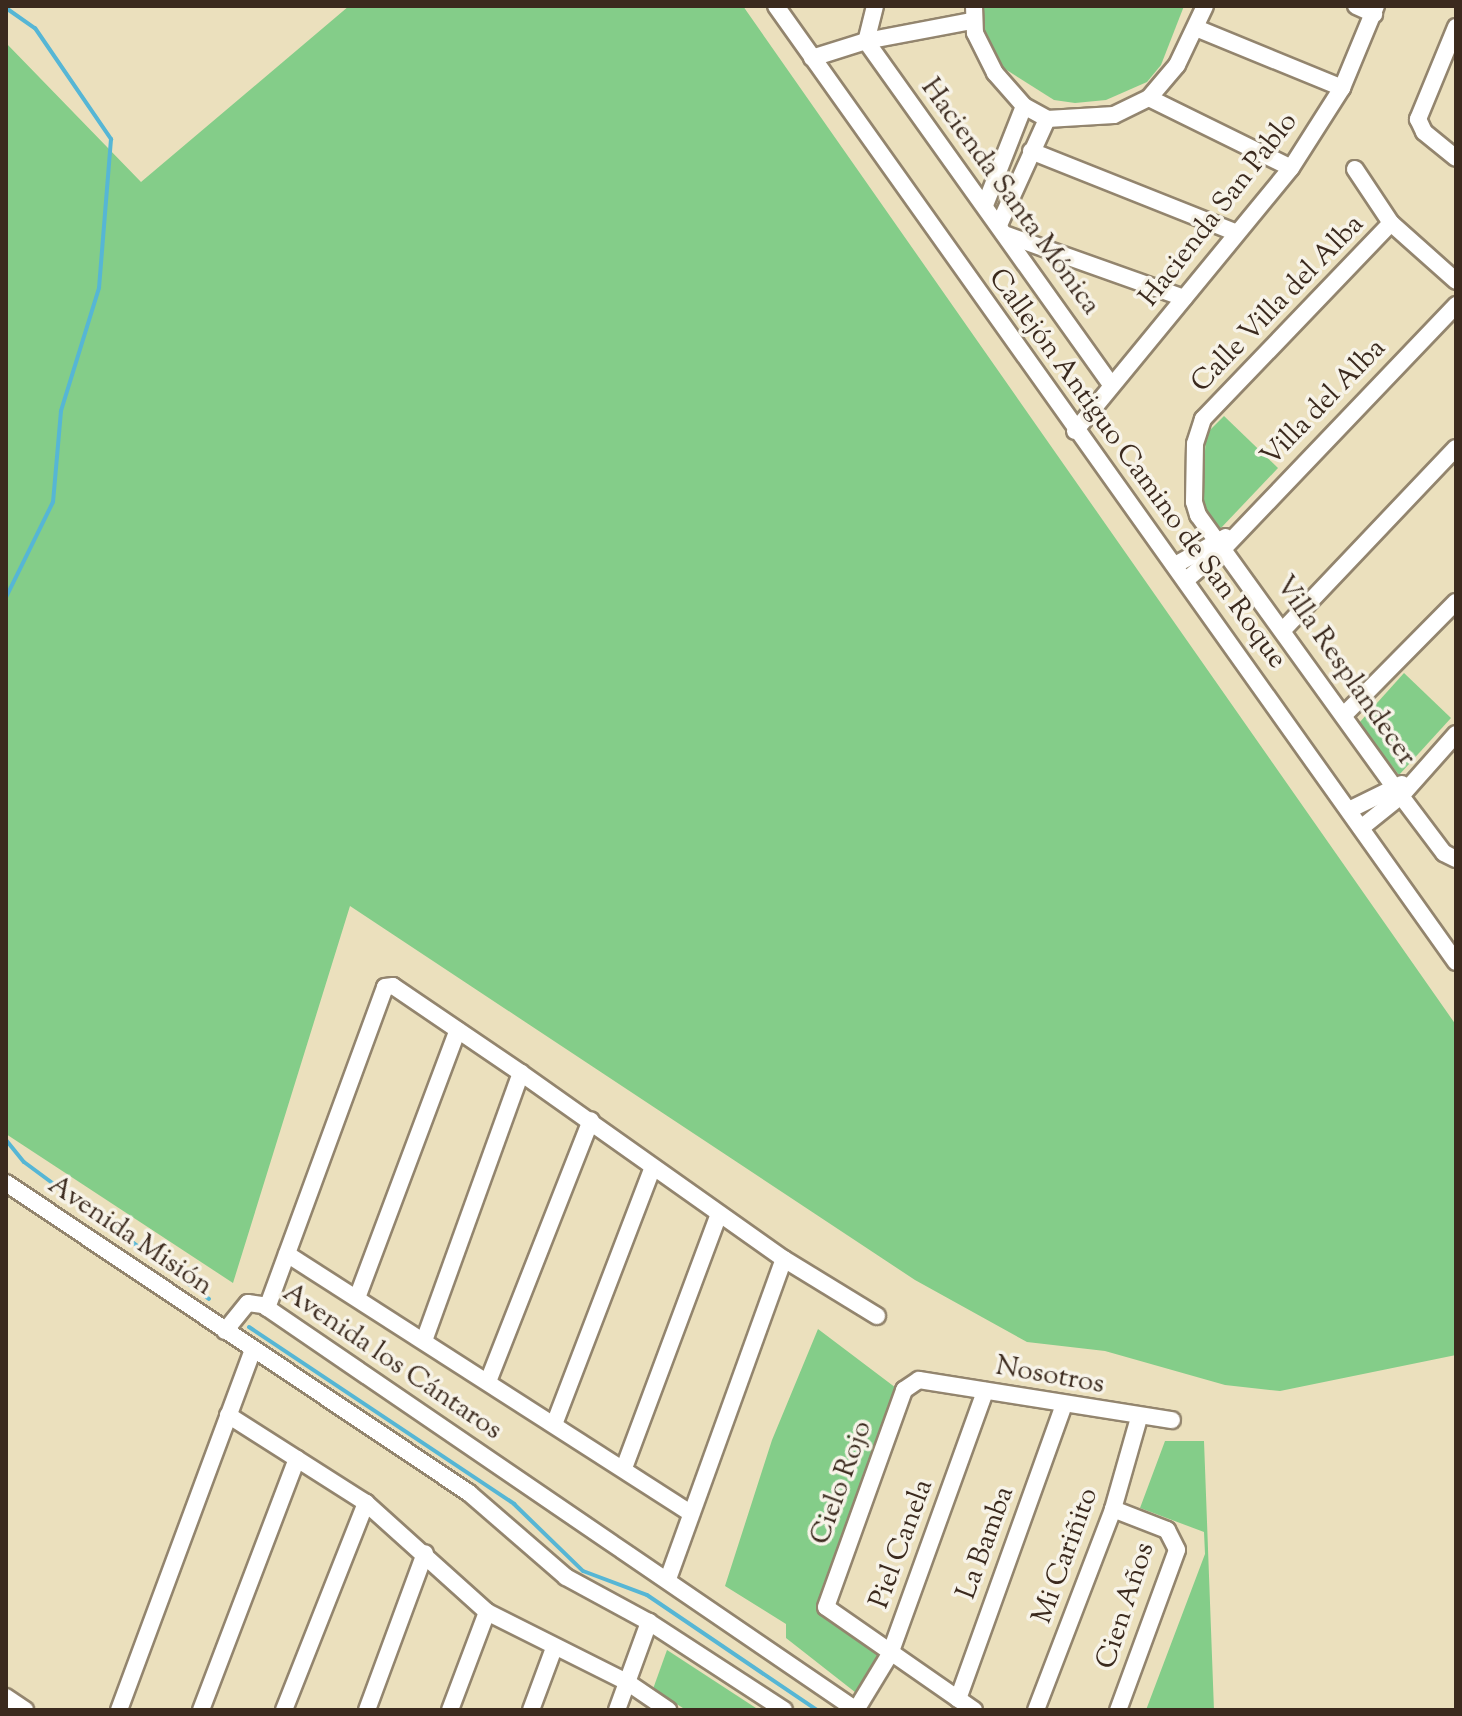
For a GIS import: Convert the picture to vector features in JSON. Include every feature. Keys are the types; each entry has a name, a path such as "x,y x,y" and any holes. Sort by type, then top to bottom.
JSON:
{"street":[{"name":"Callejón Antiguo Camino de San Roque","path":"776,6 1075,431 1186,580 1456,962"},
{"path":"866,41 875,6"},
{"path":"812,58 973,13 995,73 1024,106 1047,119 1114,115 1149,98 1177,65 1205,6"},
{"path":"1356,6 1375,10"},
{"name":"Hacienda San Pablo","path":"1075,431 1235,232 1291,168 1342,88 1375,10"},
{"path":"1456,27 1418,119 1424,132 1456,158"},
{"path":"1196,28 1342,88"},
{"name":"Hacienda Santa Mónica","path":"866,41 1111,385"},
{"path":"1149,98 1291,168"},
{"path":"985,205 1024,106"},
{"path":"1047,119 1031,151 1003,230 1184,298"},
{"path":"1031,151 1235,232"},
{"path":"1355,169 1391,223 1456,281"},
{"name":"Calle Villa del Alba","path":"1198,515 1195,444 1203,419 1391,223"},
{"name":"Villa del Alba","path":"1186,580 1456,305"},
{"path":"1283,630 1456,448"},
{"name":"Villa Resplandecer","path":"1198,515 1224,541 1344,715 1453,858"},
{"name":"Villa del Alba","path":"1175,565 1224,541"},
{"path":"1344,715 1456,602"},
{"path":"1361,828 1456,734"},
{"path":"1349,810 1401,788"},
{"path":"267,1308 379,995 393,986 591,1120 652,1169 784,1259 877,1316"},
{"path":"357,1298 458,1030"},
{"path":"425,1338 521,1073"},
{"path":"489,1379 591,1120"},
{"path":"555,1422 652,1169"},
{"name":"Avenida Misión","path":"6,1183 225,1331"},
{"path":"624,1468 719,1214"},
{"path":"287,1254 489,1379 691,1513"},
{"path":"668,1579 784,1259"},
{"name":"Avenida los Cántaros","path":"225,1331 248,1303 267,1308 856,1710"},
{"path":"225,1331 469,1493 566,1577 649,1622 784,1710"},
{"path":"119,1710 253,1350"},
{"name":"Nosotros","path":"919,1380 1139,1418 1172,1420"},
{"name":"Cielo Rojo","path":"890,1654 827,1612 826,1599 904,1390 919,1380"},
{"name":"Piel Canela","path":"856,1710 890,1654 985,1391"},
{"name":"La Bamba","path":"958,1699 1064,1405"},
{"path":"228,1415 366,1503 487,1612 627,1682 668,1710"},
{"name":"Mi Cariñito","path":"1036,1710 1113,1509 1139,1418"},
{"path":"201,1710 297,1459"},
{"path":"284,1710 366,1503"},
{"name":"Cien Años","path":"1113,1509 1167,1530 1177,1550 1118,1710"},
{"path":"367,1710 425,1553"},
{"path":"450,1710 487,1612"},
{"path":"617,1710 649,1622"},
{"path":"531,1710 554,1648"},
{"path":"890,1654 974,1710"},
{"path":"6,1697 25,1710"}],"green space":[{"path":"349,6 743,6 1456,1025 1456,1355 1280,1391 1225,1385 1105,1351 1027,1342 915,1280 350,906 233,1283 6,1134 6,43 141,182"},
{"path":"981,6 1184,6 1161,65 1147,82 1106,100 1075,103 1054,100 1002,67 984,33"},
{"path":"1224,416 1278,468 1220,529 1202,503 1206,434"},
{"path":"1404,673 1451,718 1399,775 1359,723"},
{"path":"818,1329 900,1391 818,1611 881,1658 860,1696 786,1638 786,1624 725,1586 772,1440"},
{"path":"1165,1441 1204,1441 1214,1710 1146,1710 1205,1554 1204,1532 1140,1508"},
{"path":"667,1650 759,1710 686,1710 653,1689"}],"waterway":[{"path":"6,8 35,28 111,139 99,288 61,411 53,502 6,597"},
{"path":"6,1140 24,1162 209,1299"},
{"path":"249,1327 514,1504 583,1571 647,1595 817,1710"}]}
